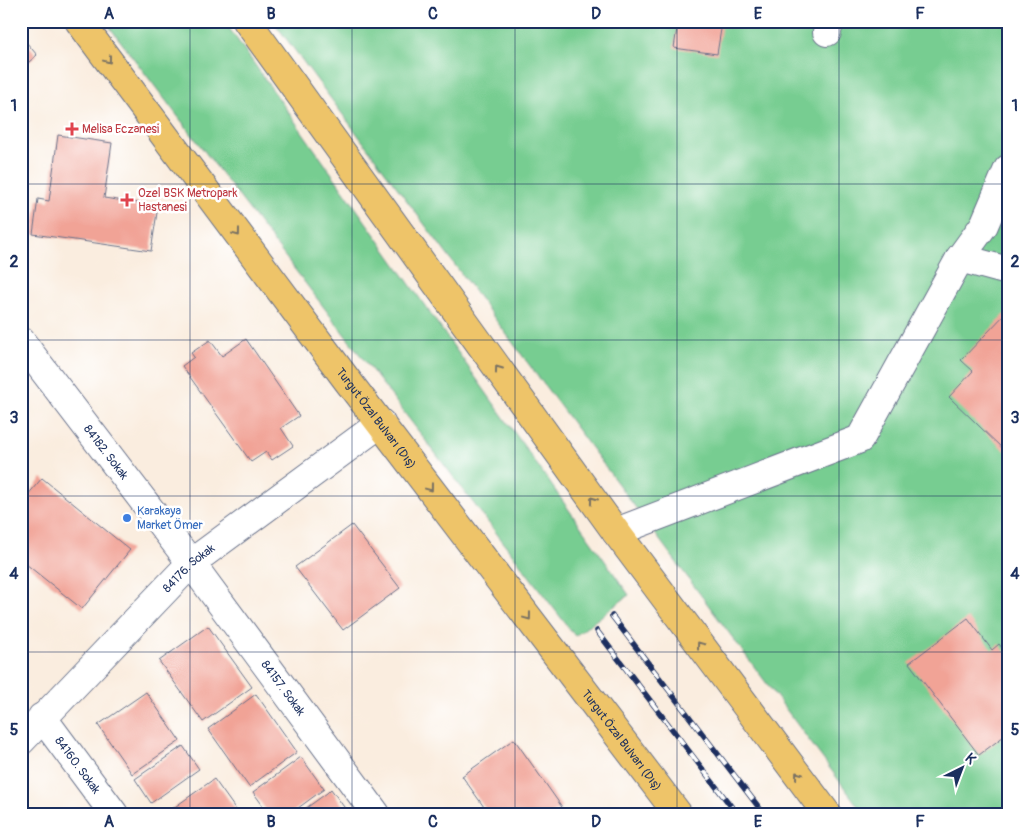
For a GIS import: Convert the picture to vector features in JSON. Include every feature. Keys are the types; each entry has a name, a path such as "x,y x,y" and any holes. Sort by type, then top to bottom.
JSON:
{"main road":[{"name":"Turgut Özal Bulvarı (Dış)","path":"79,21 380,423 678,814"},
{"path":"247,21 616,532 827,814"}],"street":[{"path":"616,532 860,438 960,258 984,225 1008,169"},
{"path":"960,258 1008,271"},
{"name":"84182. Sokak","path":"21,341 192,563"},
{"name":"84176. Sokak","path":"21,741 192,563 380,423"},
{"name":"84157. Sokak","path":"192,563 376,814"},
{"name":"84160. Sokak","path":"42,717 114,814"}],"green space":[{"path":"105,21 224,21 629,595 575,636"},
{"path":"273,21 1008,21 1008,814 864,814"}],"building":[{"path":"678,21 722,23 717,54 674,48"},
{"path":"21,36 37,55 21,69"},
{"path":"58,135 112,143 104,198 158,206 151,251 33,234 38,199 49,201"},
{"path":"1008,311 1008,447 1005,451 949,397 973,371 961,360"},
{"path":"246,339 299,416 281,428 293,446 272,460 266,452 251,462 182,366 194,357 191,353 210,340 222,356"},
{"path":"42,478 130,550 82,609 21,560 21,503"},
{"path":"352,525 400,588 343,630 295,567"},
{"path":"968,618 992,650 999,644 1008,655 1008,733 979,755 909,663"},
{"path":"208,626 252,687 203,722 159,661"},
{"path":"146,692 180,741 132,774 98,725"},
{"path":"256,694 297,752 249,787 208,729"},
{"path":"514,739 562,807 552,814 489,814 462,776"},
{"path":"183,746 199,769 151,803 135,779"},
{"path":"301,757 324,789 290,814 269,814 253,792"},
{"path":"214,779 239,814 165,814"},
{"path":"331,789 349,814 298,814 327,793"}],"railway":[{"path":"612,616 764,814"},
{"path":"597,631 737,814"}],"place":[{"name":"Melisa Eczanesi","path":"72,129"},
{"name":"Ozel BSK Metropark Hastanesi","path":"127,200"},
{"name":"Karakaya Market Ömer","path":"127,518"}]}
